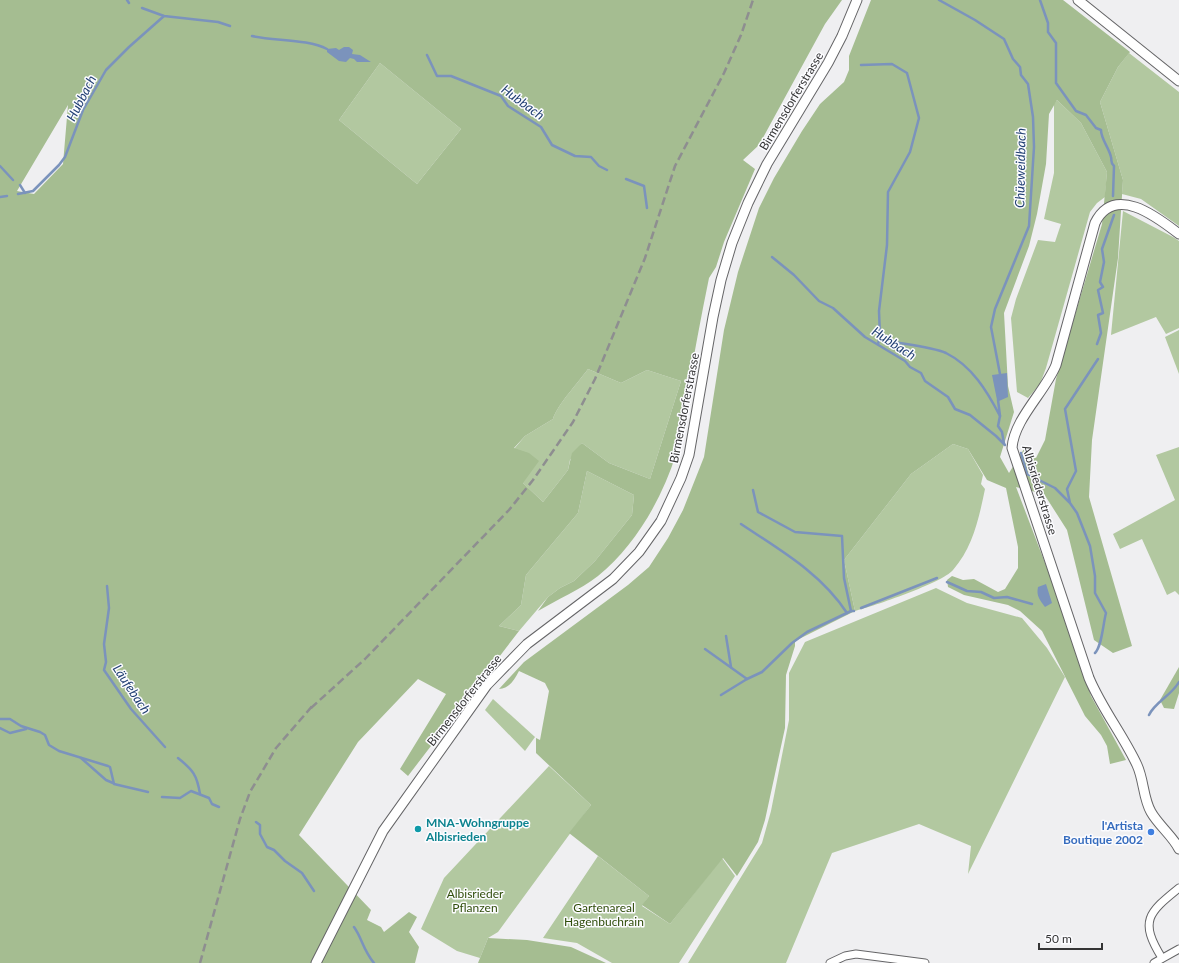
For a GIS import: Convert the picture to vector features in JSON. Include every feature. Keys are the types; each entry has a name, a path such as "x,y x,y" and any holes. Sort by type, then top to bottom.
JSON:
{"main road":[{"name":"Birmensdorferstrasse","path":"316,963 383,831 488,685 527,644 613,578 639,552 661,521 681,478 689,455 713,317 721,280 732,243 748,203 767,164 828,63 842,36 857,0"},
{"path":"1078,0 1179,81"},
{"name":"Albisriederstrasse","path":"1179,234 1155,218 1128,205 1111,206 1099,216 1095,223 1056,365 1049,381 1016,432 1012,448 1089,678 1104,709 1138,767 1151,813 1170,835 1179,849"}],"street":[{"path":"1162,958 1152,940 1148,925 1157,906 1179,888"},
{"path":"1154,963 1179,949"},
{"path":"830,963 845,956 856,954 925,963"}],"green space":[{"path":"0,0 842,0 825,24 759,145 743,160 755,169 724,242 716,267 709,278 676,454 663,488 646,521 624,551 598,576 538,611 548,597 560,588 574,581 595,561 632,515 634,495 587,471 578,513 526,575 521,605 499,626 519,631 408,776 400,769 446,694 418,679 358,742 299,835 371,910 367,920 381,927 384,932 409,912 417,917 409,932 419,947 415,963 0,963","holes":["380,63 461,129 417,184 339,120","68,105 63,164 34,194 17,191","588,369 621,383 647,370 681,381 650,479 609,463 582,443 572,453 568,470 543,502 523,483 539,461 529,453 514,448 525,436 553,419 563,401"]},
{"path":"871,0 1063,0 1130,52 1118,67 1100,102 1123,180 1118,258 1092,440 1089,497 1132,646 1113,653 1094,640 1067,530 1044,494 1016,487 1053,584 1091,696 1126,760 1110,764 1107,746 1101,735 1085,716 1042,631 1020,611 1008,605 964,595 948,587 947,580 952,576 963,580 974,579 998,592 1005,589 1018,568 1018,547 1006,488 987,480 968,449 953,444 911,474 844,560 855,611 795,641 795,646 786,675 785,728 765,820 758,842 737,876 723,858 670,924 642,905 649,896 569,833 591,805 536,753 536,738 540,740 549,691 545,683 519,671 509,685 499,689 524,662 628,585 649,567 668,538 683,510 704,457 724,330 738,272 759,208 774,178 820,104 844,82 849,70 849,56","holes":["1057,100 1081,123 1107,172 1102,224 1056,379 1045,440 1036,458 1024,449 1009,473 1000,457 1014,412 1008,386 1004,313 1029,246 1037,214 1046,164 1049,114"]},
{"path":"1129,53 1179,92 1179,226 1141,199 1122,194 1123,180 1100,102 1118,67"},
{"path":"380,63 461,129 417,184 339,120"},
{"path":"1057,100 1081,123 1107,172 1105,197 1097,203 1090,212 1046,368 1040,384 1028,398 1017,392 1011,318 1016,299 1038,240 1055,242 1061,224 1044,219 1054,173 1054,104"},
{"path":"1123,211 1179,241 1179,328 1166,334 1156,317 1111,335"},
{"path":"1179,330 1179,374 1165,337"},
{"path":"588,369 621,383 647,370 681,381 650,479 609,463 582,443 570,460 568,470 543,502 523,483 514,449 525,436 553,419 563,401"},
{"path":"953,444 968,449 983,475 981,484 985,489 978,521 966,552 953,570 936,581 891,599 855,611 844,560 911,474"},
{"path":"1179,447 1179,595 1175,591 1167,595 1142,539 1120,549 1113,534 1175,500 1156,455"},
{"path":"587,471 634,495 632,515 595,561 574,581 560,588 548,597 519,631 499,626 521,605 526,575 578,513"},
{"path":"936,588 967,603 1022,618 1047,648 1065,677 968,874 971,846 919,824 832,853 786,963 688,963 762,843 771,811 789,720 789,673 805,642"},
{"path":"1179,667 1179,693 1174,709 1164,708 1160,700"},
{"path":"493,699 535,737 525,751 485,710"},
{"name":"Albisrieder Pflanzen","path":"549,766 591,805 498,932 488,938 480,958 457,951 421,929 444,878"},
{"name":"Gartenareal Hagenbuchrain","path":"598,856 649,896 642,906 670,924 722,858 735,876 679,963 612,963 577,943 543,938"},
{"path":"488,938 527,940 571,947 606,963 478,963"}],"water":[{"path":"344,47 349,47 353,50 352,54 360,55 371,62 357,62 350,58 346,62 339,61 327,52 327,49 336,48 339,50"},
{"path":"1007,373 1008,397 999,401 997,400 992,375"},
{"path":"1046,584 1052,603 1045,607 1039,598 1038,587"}],"waterway":[{"name":"Chüeweidbach","path":"939,0 975,20 1004,39 1013,59 1020,67 1021,75 1028,84 1033,117 1034,147 1029,226 995,309 991,327 1000,374"},
{"path":"1040,0 1048,23 1048,32 1056,43 1056,83 1076,111 1086,115 1096,128 1101,130 1102,137 1114,166 1113,196"},
{"name":"Hubbach","path":"142,8 164,16 218,22 230,26"},
{"name":"Hubbach","path":"18,194 33,191 59,165 65,157 83,110 106,70 164,16"},
{"name":"Hubbach","path":"252,36 310,43 327,49"},
{"name":"Hubbach","path":"427,55 437,76 451,76 501,96 508,106 541,127 552,145 575,156 591,157 599,166 607,170"},
{"path":"861,65 892,64 907,73 919,118 910,152 888,192 887,245 879,311 880,336 888,341 926,347 946,353 955,358 978,380 990,397 1000,416"},
{"name":"Hubbach","path":"0,166 13,180"},
{"name":"Hubbach","path":"626,179 644,186 647,208"},
{"name":"Hubbach","path":"20,185 25,193"},
{"name":"Hubbach","path":"0,197 7,196"},
{"path":"1097,344 1101,333 1098,315 1103,313 1098,290 1103,287 1100,282 1104,262 1102,249 1114,215"},
{"name":"Hubbach","path":"772,257 794,275 819,301 833,308 865,337 905,361 910,367 921,373 925,381 948,397 955,409 970,415 1005,445"},
{"path":"878,344 880,336"},
{"name":"Hubbach","path":"1095,653 1101,640 1106,613 1095,593 1095,576 1090,546 1077,513 1070,503 1067,489 1076,471 1065,409 1098,359"},
{"path":"998,400 1000,416 998,426 1002,432 1004,444"},
{"name":"Hubbach","path":"1021,453 1027,474 1055,488 1069,502"},
{"path":"753,490 758,512 795,532 842,536 844,578 851,611 854,611"},
{"path":"741,524 799,563 825,586 847,613"},
{"path":"861,608 937,578"},
{"path":"947,582 967,591 981,592 994,598 1007,597 1032,604"},
{"name":"Läufebach","path":"107,586 109,608 104,644 106,662 104,670 131,709 165,747"},
{"path":"721,695 747,679 762,672 792,643 807,632 851,611"},
{"path":"726,636 731,667"},
{"path":"705,649 747,679"},
{"path":"1149,715 1155,706 1172,691 1179,682"},
{"name":"Läufebach","path":"0,719 10,719 21,726 40,732 45,735 49,745 59,751 110,767 114,784 148,792"},
{"name":"Läufebach","path":"0,728 10,733 26,729"},
{"name":"Läufebach","path":"81,758 106,780 113,783"},
{"name":"Läufebach","path":"178,758 194,773 200,794"},
{"name":"Läufebach","path":"162,797 180,798 191,791 209,798 212,804 219,807"},
{"name":"Läufebach","path":"256,822 260,825 260,834 267,847 274,850 285,861 302,873 314,891"},
{"name":"Läufebach","path":"354,927 367,953 374,963"}],"railway":[{"path":"311,708 365,659 509,510 533,480 573,422 595,379 645,258 675,166 724,73 741,35 753,0"},
{"path":"200,963 240,819 250,792 276,748 314,704"}],"place":[{"name":"MNA-Wohngruppe Albisrieden","path":"418,829"},
{"name":"l'Artista Boutique 2002","path":"1151,832"}]}
